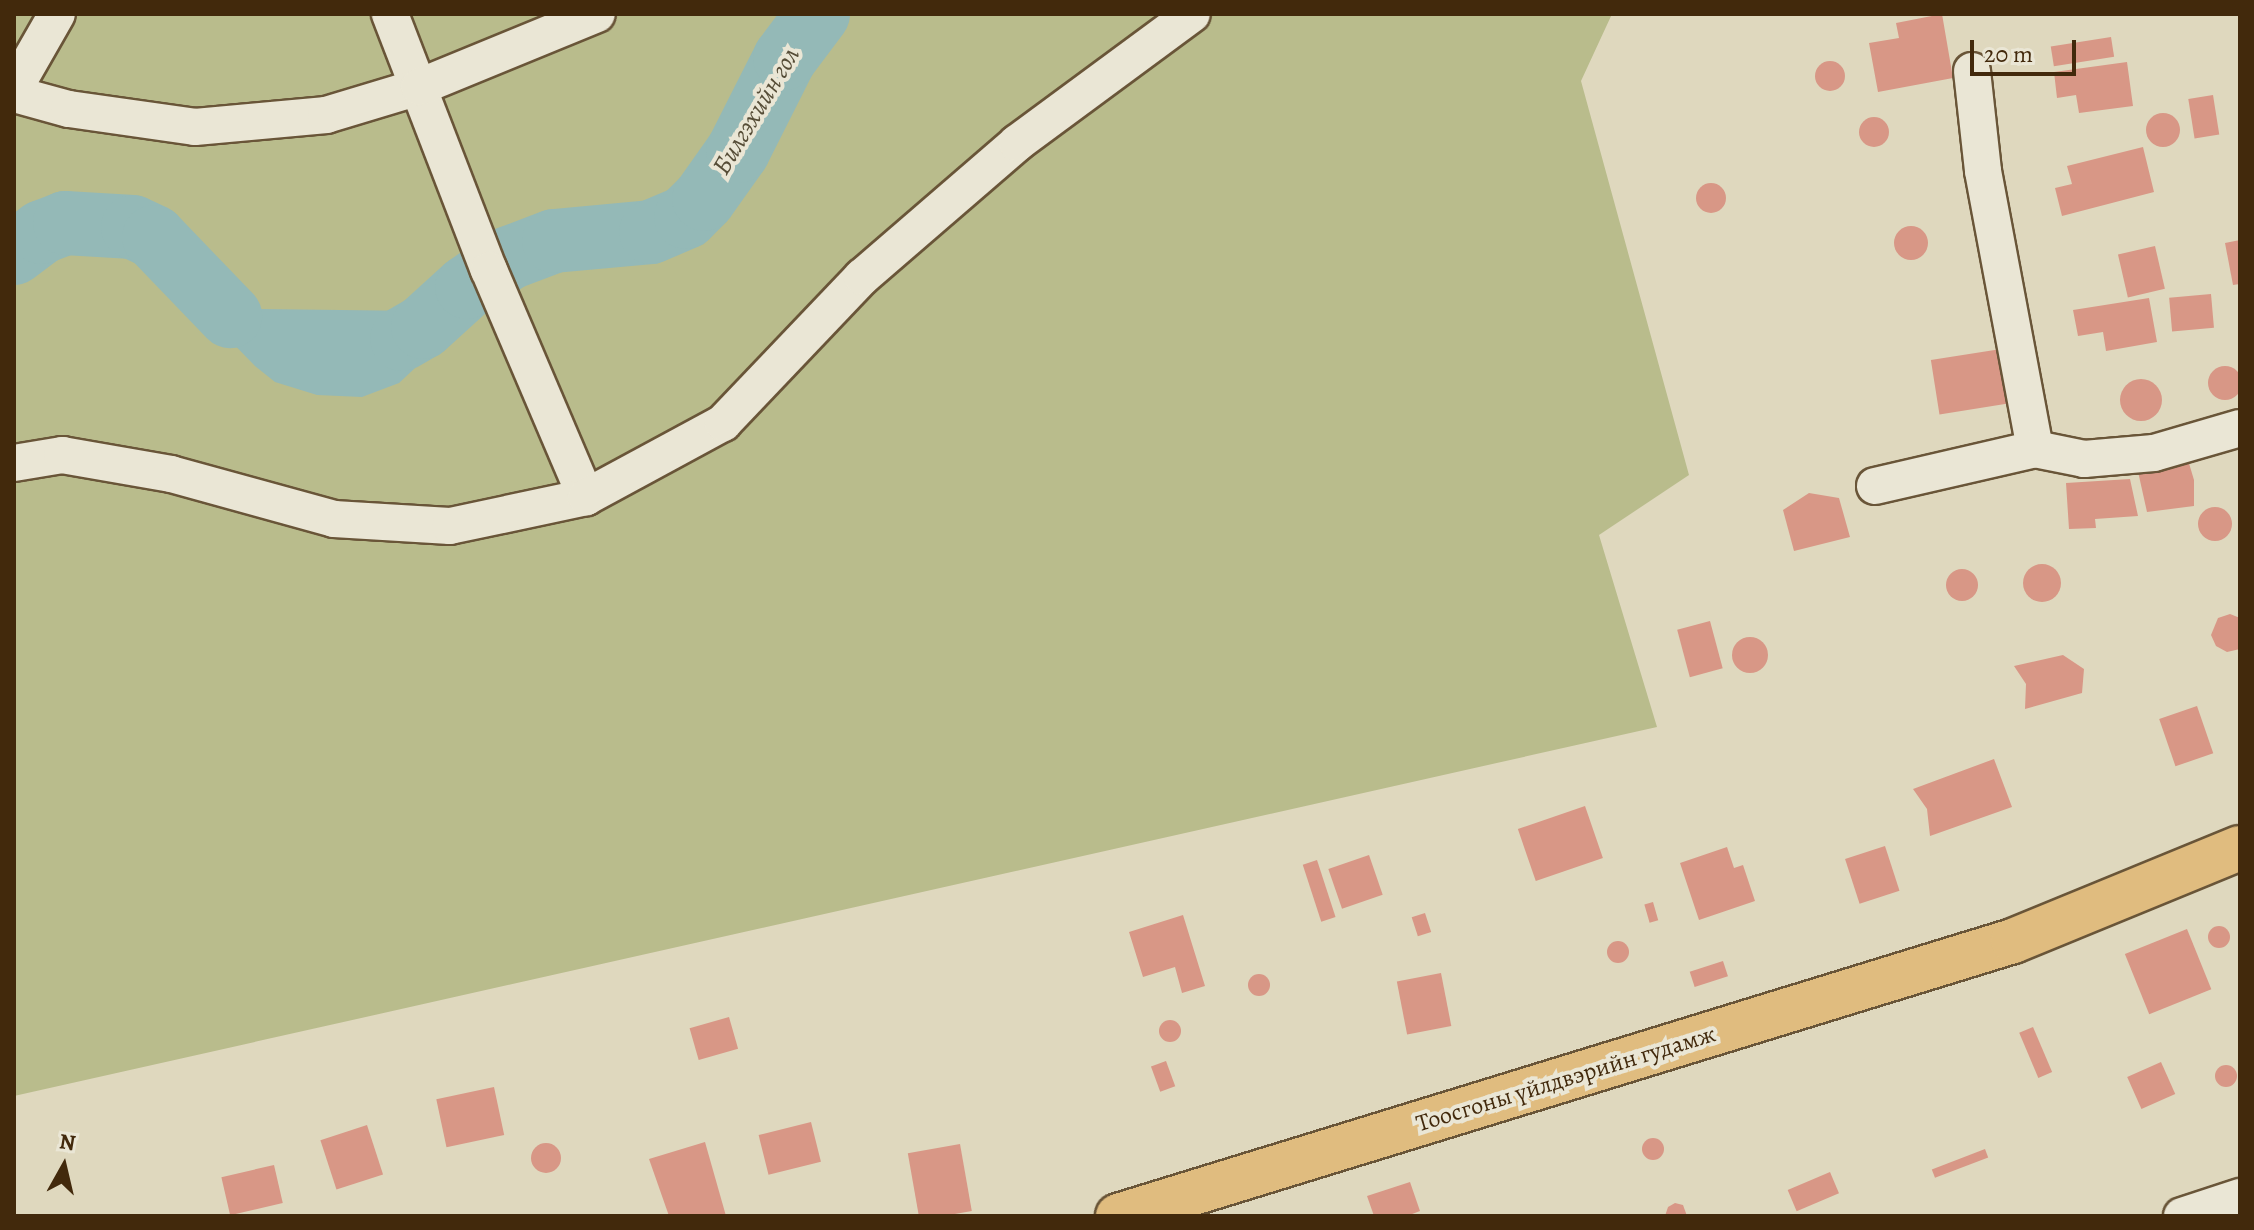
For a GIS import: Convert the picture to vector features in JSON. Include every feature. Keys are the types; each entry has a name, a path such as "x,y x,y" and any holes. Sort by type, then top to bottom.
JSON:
{"main road":[{"name":"Тоосгоны үйлдвэрийн гудамж","path":"1118,1216 2013,941 2240,848"}],"street":[{"path":"57,14 14,92 69,109 195,127 326,115 419,87 597,14"},
{"path":"390,14 489,270 586,497"},
{"path":"14,463 62,455 171,474 334,519 392,523 450,526 586,497 723,423 874,267 1017,143 1192,14"},
{"path":"1972,71 1983,171 2035,449"},
{"path":"1875,486 2035,449 2084,459 2154,453 2240,428"},
{"path":"2182,1216 2240,1197"}],"green space":[{"path":"14,14 1612,14 1581,81 1689,475 1599,535 1657,727 14,1096"}],"water":[{"path":"171,250 223,301 257,309 424,311 439,306 468,279 472,289 438,331 414,369 399,383 362,397 317,395 275,382 255,366 220,330 164,258"}],"building":[{"path":"1942,14 1953,78 1878,92 1869,43 1899,38 1896,23"},
{"path":"2111,37 2114,57 2054,66 2051,47"},
{"path":"1830,61 1841,65 1845,76 1841,87 1830,91 1819,87 1815,76 1819,65"},
{"path":"2127,62 2133,106 2079,113 2076,95 2057,98 2054,72"},
{"path":"2213,95 2219,135 2195,138 2188,99"},
{"path":"2163,113 2175,118 2180,130 2175,142 2163,147 2151,142 2146,130 2151,118"},
{"path":"1874,117 1885,121 1889,132 1885,143 1874,147 1863,143 1859,132 1863,121"},
{"path":"2143,147 2154,192 2062,216 2055,188 2072,184 2067,166"},
{"path":"1711,183 1722,187 1726,198 1722,209 1711,213 1700,209 1696,198 1700,187"},
{"path":"1911,226 1923,231 1928,243 1923,255 1911,260 1899,255 1894,243 1899,231"},
{"path":"2240,240 2240,284 2233,285 2225,243"},
{"path":"2155,246 2165,289 2128,297 2118,255"},
{"path":"2211,294 2214,328 2172,332 2169,298"},
{"path":"2149,298 2157,342 2106,351 2103,332 2078,336 2073,310"},
{"path":"2001,349 2010,403 1939,414 1931,360"},
{"path":"2225,366 2237,371 2242,383 2237,395 2225,400 2213,395 2208,383 2213,371"},
{"path":"2141,379 2156,385 2162,400 2156,415 2141,421 2126,415 2120,400 2126,385"},
{"path":"2188,460 2194,480 2194,506 2147,512 2137,467"},
{"path":"2130,479 2138,516 2095,519 2096,528 2069,529 2066,483"},
{"path":"1809,493 1839,498 1850,537 1794,551 1783,510"},
{"path":"2215,507 2227,512 2232,524 2227,536 2215,541 2203,536 2198,524 2203,512"},
{"path":"2042,564 2055,570 2061,583 2055,596 2042,602 2029,596 2023,583 2029,570"},
{"path":"1962,569 1973,574 1978,585 1973,596 1962,601 1951,596 1946,585 1951,574"},
{"path":"2230,614 2240,618 2240,649 2227,652 2216,646 2211,635 2218,618"},
{"path":"1710,621 1723,668 1690,677 1677,630"},
{"path":"1750,637 1763,642 1768,655 1763,668 1750,673 1737,668 1732,655 1737,642"},
{"path":"2063,655 2084,669 2082,693 2025,709 2026,684 2014,666"},
{"path":"2197,706 2213,753 2175,766 2159,719"},
{"path":"1994,759 2012,807 1930,836 1927,809 1913,789"},
{"path":"1585,806 1603,858 1536,881 1518,829"},
{"path":"1885,846 1900,891 1860,904 1845,859"},
{"path":"1727,847 1734,868 1743,865 1755,901 1699,920 1680,863"},
{"path":"1369,855 1383,895 1342,909 1328,869"},
{"path":"1317,860 1336,917 1321,922 1303,865"},
{"path":"1653,902 1658,920 1650,923 1644,904"},
{"path":"1425,913 1431,932 1418,936 1412,917"},
{"path":"1183,915 1205,986 1182,993 1175,967 1143,977 1129,932"},
{"path":"2219,926 2227,929 2230,937 2227,945 2219,948 2211,945 2208,937 2211,929"},
{"path":"2187,929 2211,989 2149,1014 2125,954"},
{"path":"1618,941 1626,944 1629,952 1626,960 1618,963 1610,960 1607,952 1610,944"},
{"path":"1723,961 1728,976 1695,987 1690,972"},
{"path":"1441,973 1451,1026 1407,1035 1397,982"},
{"path":"1259,974 1267,977 1270,985 1267,993 1259,996 1251,993 1248,985 1251,977"},
{"path":"729,1017 738,1049 699,1060 690,1028"},
{"path":"1170,1020 1178,1023 1181,1031 1178,1039 1170,1042 1162,1039 1159,1031 1162,1023"},
{"path":"2033,1027 2052,1072 2038,1078 2019,1033"},
{"path":"1166,1061 1175,1086 1160,1092 1151,1066"},
{"path":"2161,1062 2175,1094 2141,1109 2127,1077"},
{"path":"2226,1065 2234,1068 2237,1076 2234,1084 2226,1087 2218,1084 2215,1076 2218,1068"},
{"path":"494,1087 504,1135 446,1147 436,1099"},
{"path":"811,1122 821,1162 769,1175 759,1135"},
{"path":"367,1125 383,1174 336,1190 320,1140"},
{"path":"1653,1138 1661,1141 1664,1149 1661,1157 1653,1160 1645,1157 1642,1149 1645,1141"},
{"path":"705,1142 726,1216 669,1216 649,1159"},
{"path":"546,1143 557,1147 561,1158 557,1169 546,1173 535,1169 531,1158 535,1147"},
{"path":"960,1144 972,1211 919,1216 908,1153"},
{"path":"1985,1149 1988,1157 1935,1178 1932,1169"},
{"path":"274,1165 283,1203 230,1215 221,1177"},
{"path":"1830,1172 1839,1193 1797,1211 1788,1190"},
{"path":"1410,1182 1420,1211 1407,1216 1374,1216 1367,1196"},
{"path":"1675,1203 1683,1205 1687,1216 1665,1216 1668,1207"}],"waterway":[{"name":"Билгэхийн гол","path":"402,339 423,327 467,287 509,258 554,241 651,232 686,217 704,199 738,151 785,58 818,14"},
{"name":"Билгэхийн гол","path":"14,253 42,232 65,223 133,227 154,237 230,316"}]}
